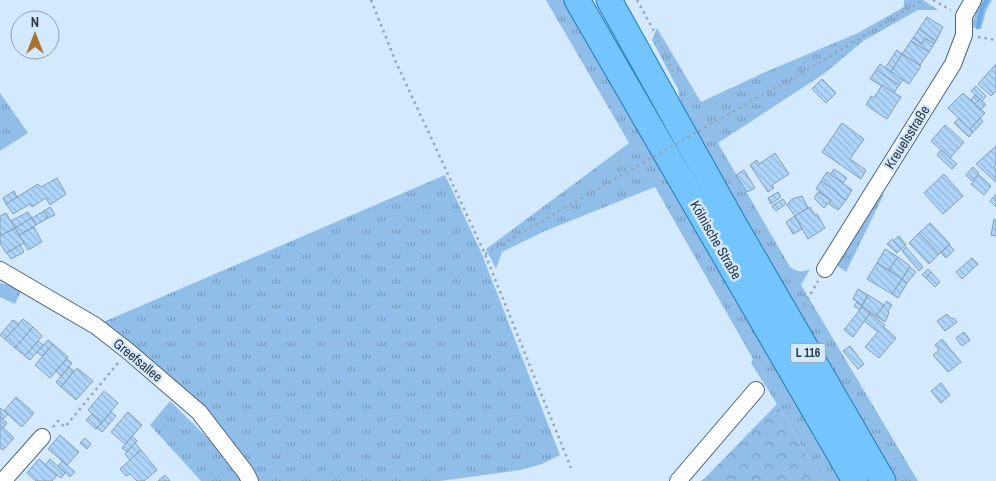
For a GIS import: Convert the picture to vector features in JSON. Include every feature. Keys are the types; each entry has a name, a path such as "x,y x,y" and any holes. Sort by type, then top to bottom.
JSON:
{"main road":[{"name":"Kölnische Straße","path":"577,0 855,481"},
{"name":"Kölnische Straße","path":"609,0 734,224 882,481"}],"street":[{"name":"Kreuelsstraße","path":"825,270 953,64 964,36 964,16 973,0"},
{"name":"Greefsallee","path":"0,270 96,326 128,351 199,412 246,473 250,481"},
{"path":"678,481 756,390"},
{"path":"3,481 42,437"}],"path":[{"path":"371,0 395,60 485,254 570,468"},
{"path":"485,254 808,70 923,0"},
{"path":"933,0 964,16"},
{"path":"804,305 825,270"},
{"path":"42,437 48,434 58,421 65,427 128,351"}],"green space":[{"path":"546,0 569,0 846,481 822,481 751,363 753,359 655,187 545,231 502,252 496,269 486,249 629,143"},
{"path":"904,0 923,0 938,10 918,10 863,41 825,73 718,143 790,267 800,271 810,269 801,285 918,481 897,481 681,109 678,89 652,40 657,28 701,102 763,73 858,33 904,7"},
{"path":"980,0 992,0 986,11 981,29 971,27"},
{"path":"0,93 28,133 0,151"},
{"path":"445,175 481,252 560,455 542,464 520,470 440,481 256,481 101,323"},
{"path":"879,192 884,194 846,272 838,266 838,256"},
{"path":"0,283 22,289 15,304 0,297"},
{"path":"170,401 225,455 243,481 201,481 150,425"},
{"path":"777,404 822,481 701,481 707,476"}],"building":[{"path":"927,17 943,27 936,41 919,29"},
{"path":"919,29 936,41 934,44 925,38 922,44 913,38"},
{"path":"913,38 922,44 925,38 934,44 929,52 911,41"},
{"path":"911,41 929,52 920,65 902,54"},
{"path":"897,50 902,54 891,72 885,68"},
{"path":"902,54 921,66 909,84 891,72"},
{"path":"880,64 903,80 899,85 876,70"},
{"path":"996,64 996,91 991,96 978,84"},
{"path":"876,70 899,85 894,93 870,79"},
{"path":"822,79 836,93 826,103 812,89"},
{"path":"882,85 901,97 887,119 866,105 871,96 874,98"},
{"path":"976,86 986,96 982,101 971,91"},
{"path":"963,93 985,113 970,129 948,108"},
{"path":"975,95 980,99 975,104 971,100"},
{"path":"980,99 986,105 981,109 975,104"},
{"path":"959,118 973,132 969,137 954,123"},
{"path":"980,118 983,122 973,132 970,129"},
{"path":"842,123 864,139 850,159 866,170 861,179 822,152"},
{"path":"945,125 964,142 950,158 931,141"},
{"path":"996,146 996,165 994,167 996,170 996,182 976,164"},
{"path":"941,150 957,164 952,169 937,155"},
{"path":"775,153 789,174 772,185 774,188 768,192 750,165 757,160 759,164"},
{"path":"973,167 979,173 972,181 966,175"},
{"path":"834,169 847,178 843,183 830,175"},
{"path":"744,170 755,188 747,192 736,175"},
{"path":"827,172 852,190 846,200 821,181"},
{"path":"944,174 963,196 943,214 924,193"},
{"path":"979,175 991,186 984,195 971,184"},
{"path":"57,178 66,194 50,205 46,198 32,207 30,204 13,214 6,204 38,184 41,187"},
{"path":"821,181 846,200 838,210 829,204 831,200 816,189"},
{"path":"14,191 17,197 6,204 3,198"},
{"path":"778,192 781,197 771,204 768,198"},
{"path":"818,192 831,200 824,208 814,198"},
{"path":"996,194 996,207 990,201"},
{"path":"802,196 808,208 795,216 787,205 792,199"},
{"path":"783,199 786,204 776,211 772,206"},
{"path":"50,207 55,215 48,218 44,211"},
{"path":"810,207 815,215 817,214 825,228 808,239 795,216"},
{"path":"44,211 48,218 36,225 32,218"},
{"path":"28,212 32,218 15,228 11,221"},
{"path":"6,213 15,228 0,236 0,216"},
{"path":"795,216 802,229 793,234 786,222"},
{"path":"32,218 36,225 19,235 15,228"},
{"path":"994,219 996,220 996,236 991,235"},
{"path":"930,223 950,244 939,254 919,233"},
{"path":"34,227 42,242 28,250 19,235"},
{"path":"15,228 24,243 6,253 0,243 0,236"},
{"path":"919,233 939,254 929,264 909,243"},
{"path":"899,236 906,245 901,249 893,241"},
{"path":"892,239 901,249 897,253 887,244"},
{"path":"20,245 24,252 11,259 7,253"},
{"path":"949,245 954,250 946,258 941,253"},
{"path":"906,247 923,267 919,271 902,251"},
{"path":"885,249 898,257 889,270 877,263"},
{"path":"898,257 910,266 902,279 889,270"},
{"path":"972,258 978,264 962,279 956,272"},
{"path":"877,263 902,279 892,294 867,279"},
{"path":"910,267 916,272 907,283 902,279"},
{"path":"928,269 931,272 926,278 922,275"},
{"path":"931,272 940,282 935,287 926,278"},
{"path":"902,279 907,283 898,298 892,294"},
{"path":"858,289 868,295 862,305 853,299"},
{"path":"868,295 884,305 876,316 862,306"},
{"path":"887,301 892,305 885,322 876,316"},
{"path":"857,302 862,306 860,310 854,306"},
{"path":"862,307 870,313 853,337 844,330"},
{"path":"870,313 885,325 883,326 896,338 879,358 865,347 878,332 864,321"},
{"path":"947,314 957,322 945,331 937,321"},
{"path":"23,319 33,327 15,348 5,339"},
{"path":"13,320 19,324 5,339 0,335"},
{"path":"33,327 42,336 25,356 15,348"},
{"path":"964,332 970,340 962,346 956,338"},
{"path":"942,339 961,362 948,372 933,355 939,350 935,345"},
{"path":"48,340 53,344 42,356 37,352"},
{"path":"38,341 43,345 30,360 25,356"},
{"path":"53,344 68,357 50,378 35,365"},
{"path":"850,346 864,364 858,369 843,351"},
{"path":"67,359 72,363 61,376 56,371"},
{"path":"69,367 74,371 61,387 56,382"},
{"path":"77,368 93,381 76,400 61,387"},
{"path":"941,383 950,395 941,403 931,391"},
{"path":"104,391 118,403 102,422 88,410"},
{"path":"16,397 34,413 22,427 4,411"},
{"path":"0,408 8,414 3,419 0,417"},
{"path":"111,412 116,416 102,432 97,428"},
{"path":"128,412 142,425 125,444 111,432"},
{"path":"92,414 102,422 96,429 86,420"},
{"path":"0,417 7,423 3,428 0,425"},
{"path":"0,425 14,438 3,450 0,448"},
{"path":"60,435 79,452 67,465 48,449"},
{"path":"132,436 137,441 127,452 122,448"},
{"path":"85,438 91,444 87,449 80,443"},
{"path":"135,443 141,450 130,460 125,454"},
{"path":"141,450 157,470 144,481 137,481 130,474 126,476 120,469"},
{"path":"39,459 57,475 52,481 36,481 27,473"},
{"path":"50,459 65,473 61,478 45,465"},
{"path":"62,461 75,472 70,477 58,466"},
{"path":"165,475 170,481 158,481"}],"waterway":[{"path":"978,27 982,8 987,0"}]}
